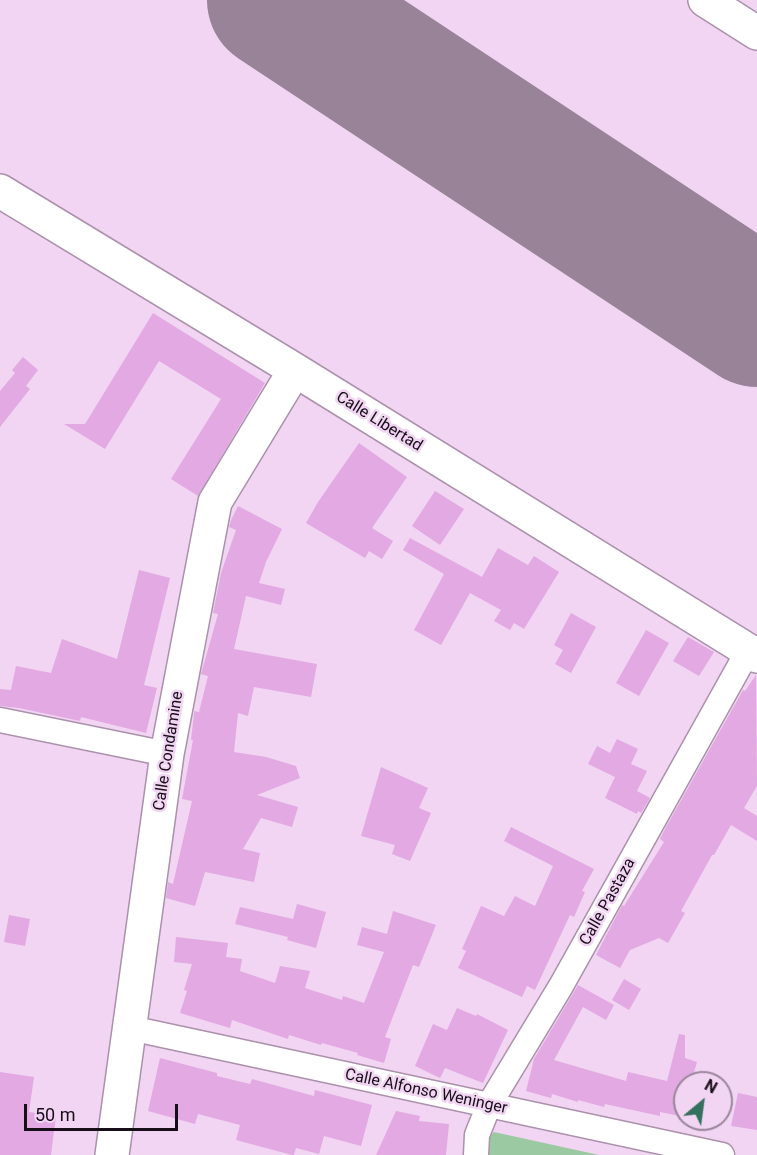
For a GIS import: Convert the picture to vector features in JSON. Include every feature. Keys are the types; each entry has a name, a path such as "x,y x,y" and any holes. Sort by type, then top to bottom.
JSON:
{"street":[{"path":"705,0 757,33"},
{"name":"Calle Libertad","path":"0,191 296,370 753,654"},
{"name":"Calle Condamine","path":"112,1155 167,754 215,502 296,370"},
{"name":"Calle Pastaza","path":"476,1155 477,1135 489,1105 561,986 753,654"},
{"path":"0,720 167,754"},
{"name":"Calle Alfonso Weninger","path":"130,1028 722,1155"}],"green space":[{"path":"494,1132 599,1155 484,1155 484,1143"}],"building":[{"path":"153,313 265,383 198,496 171,479 221,399 159,361 105,449 64,424 85,424"},
{"path":"23,357 38,370 26,386 30,389 0,427 0,391 15,373 12,370"},
{"path":"359,443 407,477 372,528 393,541 382,559 369,551 365,558 306,523"},
{"path":"435,491 464,509 440,545 412,526"},
{"path":"238,506 282,529 259,583 285,589 281,605 246,596 234,649 317,664 311,697 254,687 248,716 238,713 234,752 266,757 296,766 300,778 257,795 298,807 292,827 261,818 243,849 260,853 254,882 205,872 195,906 166,898 168,882 173,884 192,801 182,799 193,740 191,740 194,711 199,712 208,676 201,674 218,614 213,613 221,573 236,530 229,527"},
{"path":"410,538 482,577 498,548 528,565 534,556 559,572 524,629 514,623 510,630 494,621 501,610 470,593 441,645 414,630 444,574 403,550"},
{"path":"139,570 170,578 144,685 157,688 146,733 81,717 80,721 0,706 0,689 11,690 16,666 51,673 62,639 117,659"},
{"path":"571,613 596,627 571,673 555,664 563,650 554,645"},
{"path":"646,630 669,643 639,696 616,683"},
{"path":"688,637 714,652 699,676 673,661"},
{"path":"756,675 757,786 744,808 757,816 757,841 731,825 681,911 685,913 668,943 659,938 630,950 620,968 596,955 622,905 624,906 664,842 660,839 666,827 743,690 745,691"},
{"path":"617,739 638,749 631,764 647,771 637,791 650,798 641,813 638,811 637,814 605,798 615,777 588,764 597,746 610,753"},
{"path":"381,767 428,788 419,808 431,813 410,861 392,854 395,845 361,836"},
{"path":"511,827 594,869 582,891 585,892 574,917 570,915 535,990 527,986 522,997 458,968 466,951 462,949 481,906 504,916 515,896 535,906 553,866 504,841"},
{"path":"297,904 326,912 316,948 287,940 288,937 235,924 240,907 293,919"},
{"path":"393,911 436,925 419,967 413,965 385,1037 391,1039 384,1063 322,1043 321,1045 289,1035 288,1039 232,1020 230,1028 180,1013 192,964 174,962 176,937 228,943 226,957 242,959 240,971 275,983 280,966 310,971 305,988 342,1000 343,996 364,1003 384,952 357,945 362,927 387,934"},
{"path":"9,915 30,919 25,946 4,942"},
{"path":"624,979 641,989 629,1010 612,1000"},
{"path":"578,985 614,1005 606,1020 583,1007 554,1060 626,1081 628,1072 667,1081 679,1034 685,1035 685,1058 697,1062 694,1071 673,1071 673,1115 660,1112 660,1116 605,1104 604,1107 578,1100 578,1102 552,1094 551,1098 526,1091 534,1059"},
{"path":"457,1008 476,1016 477,1014 508,1030 483,1083 445,1068 440,1078 415,1066 433,1024 447,1030"},
{"path":"160,1058 250,1084 252,1079 314,1096 315,1090 372,1105 361,1146 324,1136 319,1154 296,1148 292,1155 236,1140 240,1125 198,1114 195,1124 148,1111"},
{"path":"0,1072 34,1077 29,1112 56,1116 51,1155 0,1155"},
{"path":"738,1093 757,1097 757,1130 733,1126"},
{"path":"396,1111 420,1116 419,1121 449,1124 446,1155 376,1155"}],"runway":[{"path":"277,0 757,317"}]}
